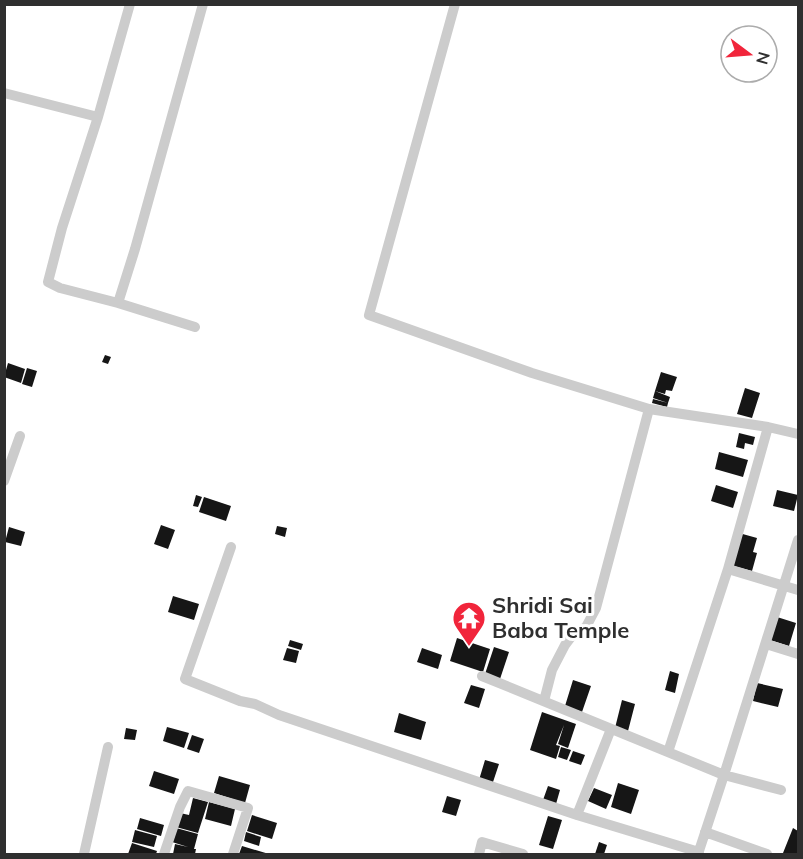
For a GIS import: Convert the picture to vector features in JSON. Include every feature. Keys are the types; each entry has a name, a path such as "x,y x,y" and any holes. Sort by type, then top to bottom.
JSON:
{"street":[{"path":"130,4 98,117 62,228 48,282 60,288 195,327"},
{"path":"118,303 203,4"},
{"path":"455,4 369,315 532,374 649,409 768,427 798,434"},
{"path":"4,93 98,117"},
{"path":"544,701 552,670 565,645 571,637 586,627 596,608 649,409"},
{"path":"668,752 728,569 768,427"},
{"path":"4,480 20,436"},
{"path":"231,547 185,679 240,701 255,704 577,815 698,853 798,540"},
{"path":"728,569 798,590"},
{"path":"766,644 798,654"},
{"path":"482,676 724,776 781,790"},
{"path":"577,815 611,729"},
{"path":"84,855 108,747"},
{"path":"164,855 180,807 188,791 248,808 233,855"},
{"path":"705,832 766,855"},
{"path":"479,855 482,842 523,855"}],"building":[{"path":"105,355 111,357 108,364 102,362"},
{"path":"8,363 25,369 21,383 4,377"},
{"path":"27,368 37,371 32,387 22,384"},
{"path":"661,372 677,377 672,391 666,390 665,394 655,391"},
{"path":"745,388 760,393 752,418 737,414"},
{"path":"655,391 670,397 668,403 653,398"},
{"path":"653,399 668,403 667,407 652,403"},
{"path":"739,433 755,437 753,445 745,443 744,449 736,447"},
{"path":"719,452 748,460 743,477 715,469"},
{"path":"716,485 738,492 733,508 711,501"},
{"path":"777,490 798,495 794,511 773,506"},
{"path":"196,495 202,497 198,507 193,506"},
{"path":"204,497 231,506 226,521 199,512"},
{"path":"161,525 175,530 168,549 154,544"},
{"path":"277,526 287,528 285,537 275,534"},
{"path":"9,527 25,532 21,546 5,542"},
{"path":"739,533 757,538 753,552 757,553 752,571 730,565"},
{"path":"173,596 199,604 194,620 168,612"},
{"path":"777,617 796,623 789,646 770,640"},
{"path":"457,638 490,649 483,672 450,661"},
{"path":"290,640 303,644 301,650 288,646"},
{"path":"494,647 509,652 500,679 485,674"},
{"path":"287,648 299,651 296,663 283,660"},
{"path":"422,648 442,655 438,669 417,662"},
{"path":"670,671 679,674 675,693 665,690"},
{"path":"573,680 591,686 582,712 565,706"},
{"path":"757,683 783,689 778,707 753,701"},
{"path":"471,685 485,689 479,708 464,703"},
{"path":"622,700 635,704 628,731 615,728"},
{"path":"542,712 576,724 568,748 558,744 564,725 556,745 560,746 556,759 530,750"},
{"path":"399,713 426,722 421,740 394,732"},
{"path":"167,727 189,733 184,748 163,741"},
{"path":"126,728 137,730 135,740 124,739"},
{"path":"192,735 204,739 199,753 187,749"},
{"path":"561,747 571,750 567,760 558,757"},
{"path":"573,751 585,755 581,765 569,761"},
{"path":"485,760 499,764 492,785 479,780"},
{"path":"154,771 179,779 174,794 149,786"},
{"path":"219,776 250,785 245,803 214,793"},
{"path":"618,783 639,790 631,814 611,807"},
{"path":"548,786 560,790 556,804 543,800"},
{"path":"594,788 612,795 606,809 588,801"},
{"path":"447,796 461,800 456,816 442,812"},
{"path":"193,798 208,802 198,833 176,827 180,813 189,815"},
{"path":"209,802 235,809 231,826 205,819"},
{"path":"252,815 277,823 272,839 247,831"},
{"path":"548,816 562,820 553,849 539,845"},
{"path":"140,818 164,825 161,836 137,829"},
{"path":"176,828 198,834 195,854 173,854 175,844 188,847 172,842"},
{"path":"793,828 798,831 798,854 783,853"},
{"path":"135,830 157,836 154,847 132,842"},
{"path":"246,832 261,837 259,846 244,841"},
{"path":"599,842 607,845 604,854 595,854"},
{"path":"132,843 157,851 156,854 128,854"},
{"path":"242,846 269,854 239,854"}],"place":[{"name":"Shridi Sai Baba Temple","path":"469,647"}]}
